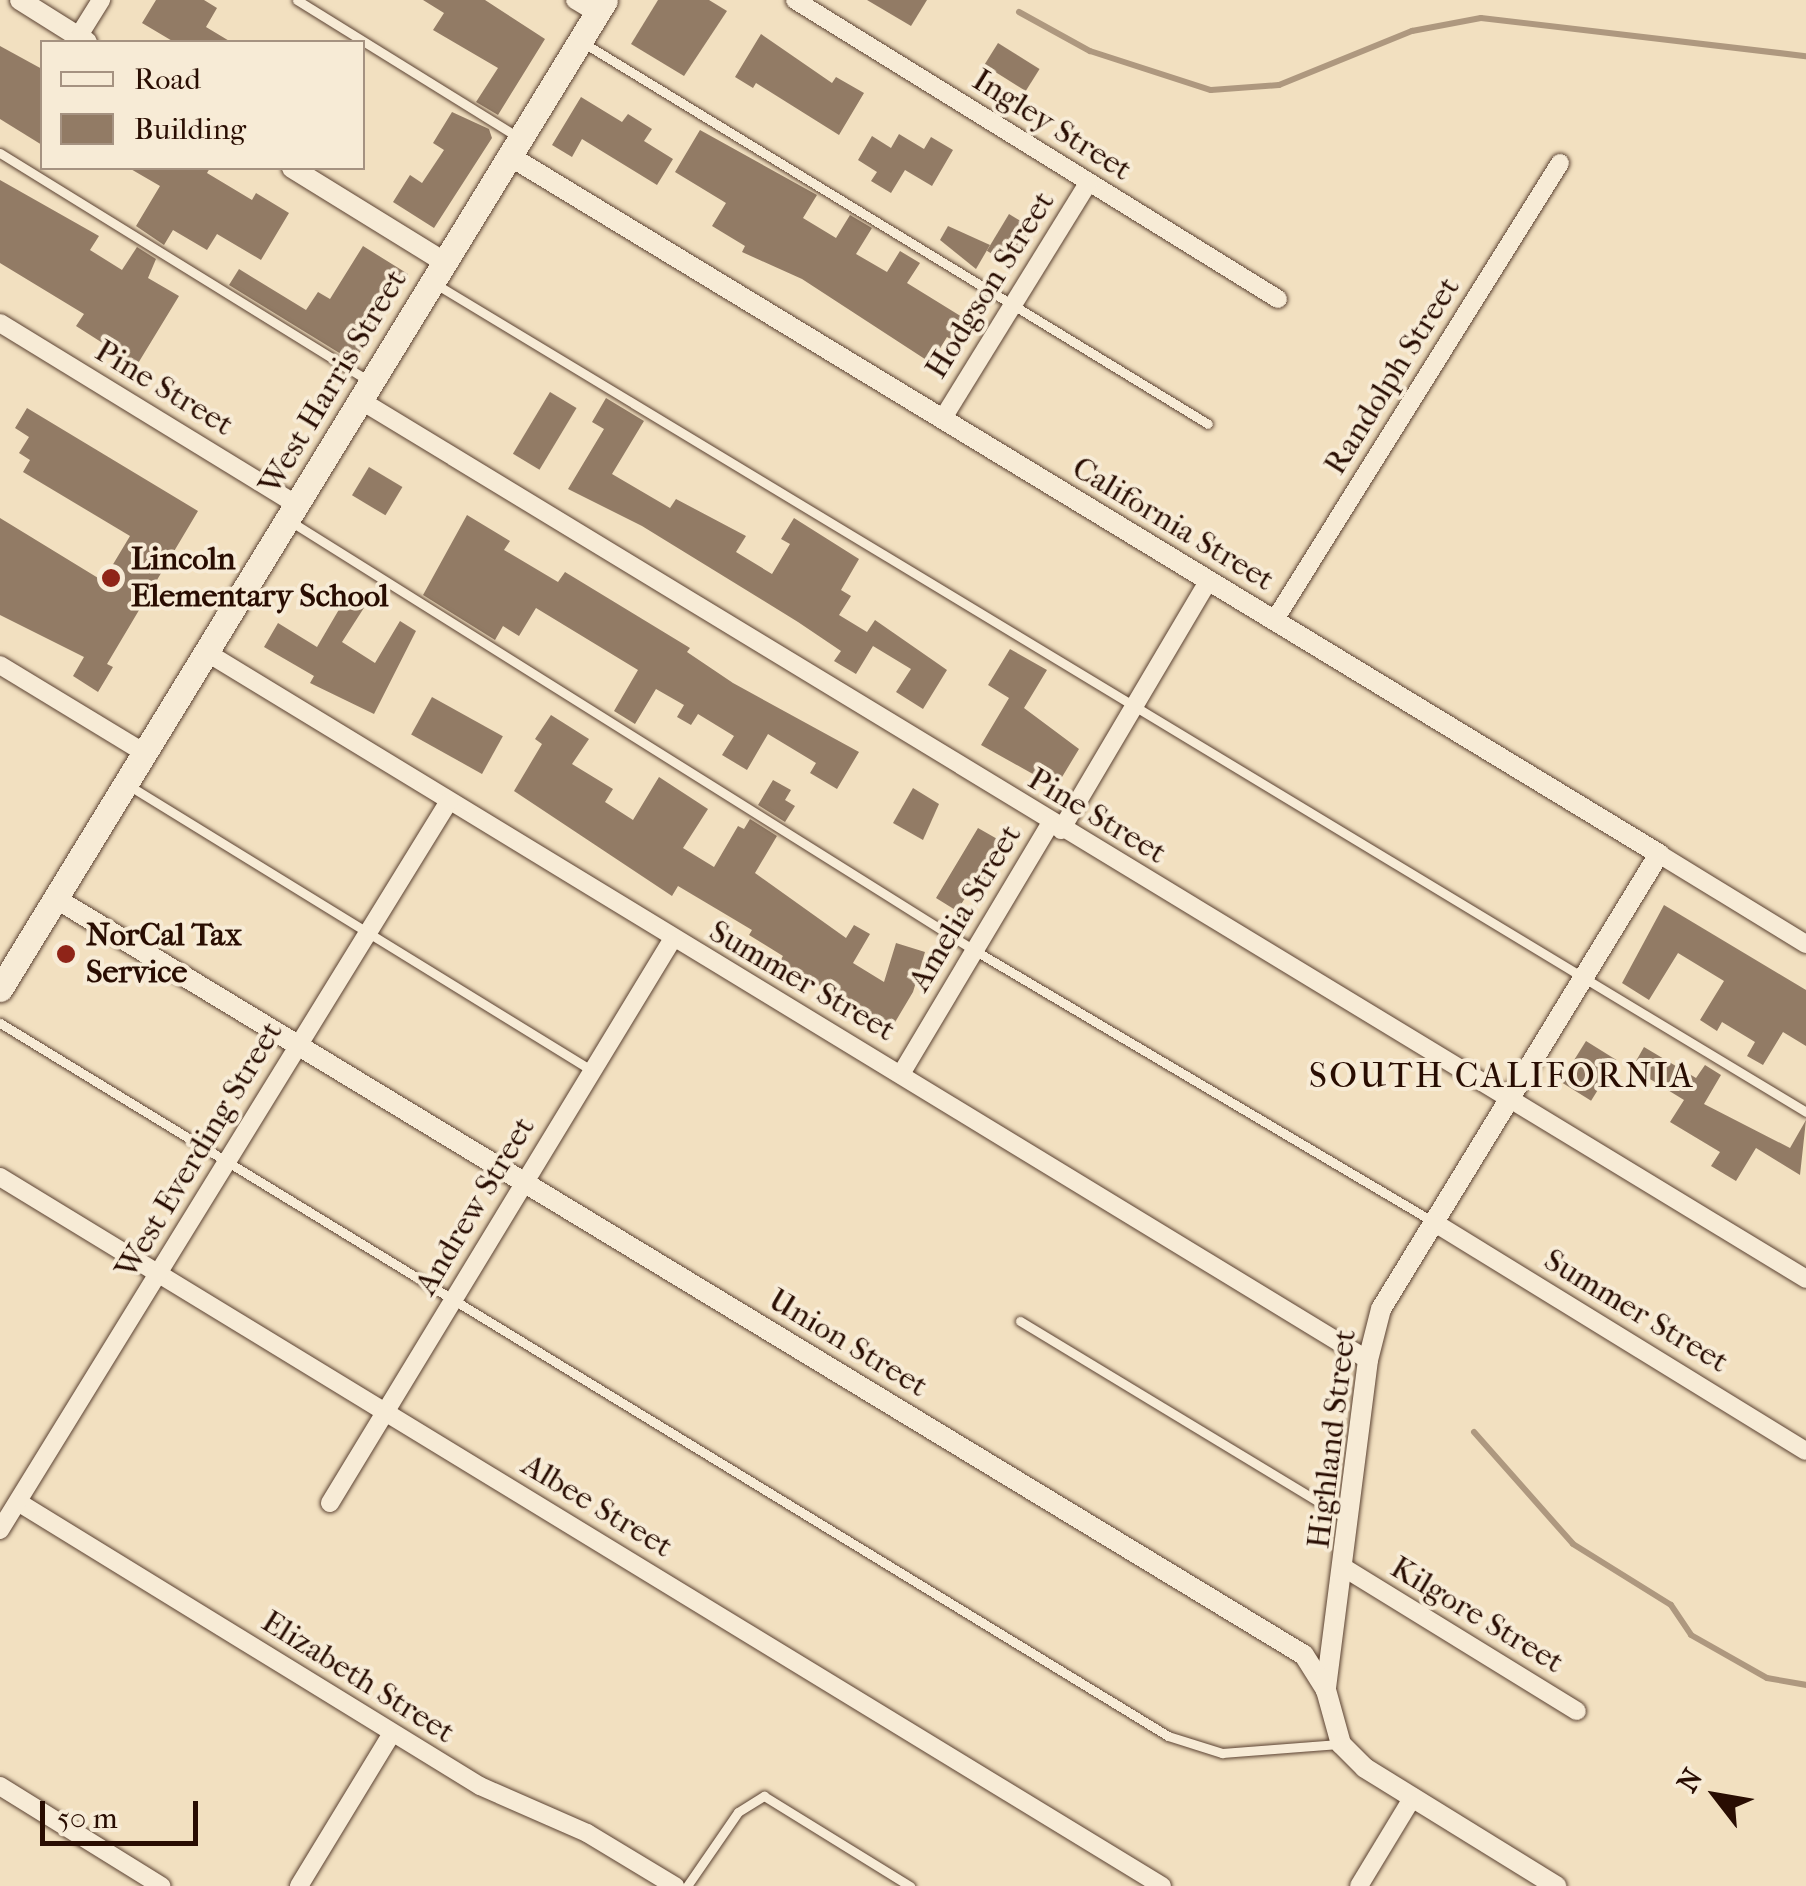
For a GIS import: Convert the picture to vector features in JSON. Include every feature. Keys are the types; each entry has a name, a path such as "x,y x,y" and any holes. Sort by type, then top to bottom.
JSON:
{"main road":[{"name":"West Harris Street","path":"0,989 7,962 55,898 580,41 592,4"}],"street":[{"path":"20,0 82,40 101,0"},
{"name":"Ingley Street","path":"796,0 1278,299"},
{"name":"California Street","path":"513,146 943,418 1806,944"},
{"name":"Randolph Street","path":"1274,621 1560,163"},
{"path":"295,170 438,272"},
{"name":"Hodgson Street","path":"943,418 1088,183"},
{"name":"Pine Street","path":"0,323 292,512"},
{"name":"Pine Street","path":"366,391 1056,827 1806,1279"},
{"path":"1056,827 1208,581"},
{"name":"Summer Street","path":"206,652 672,940 901,1074 1368,1360"},
{"path":"0,664 145,753"},
{"name":"West Everding Street","path":"0,1530 449,801"},
{"name":"Amelia Street","path":"901,1074 974,950 1056,827"},
{"name":"Highland Street","path":"1326,1690 1346,1569 1368,1360 1381,1309 1659,854"},
{"name":"Union Street","path":"55,898 1304,1656 1326,1690 1341,1744"},
{"name":"Andrew Street","path":"330,1503 672,940"},
{"name":"Albee Street","path":"0,1177 1162,1886"},
{"name":"Summer Street","path":"1434,1223 1806,1451"},
{"name":"Elizabeth Street","path":"18,1502 480,1786 587,1832 649,1879 675,1886"},
{"name":"Kilgore Street","path":"1346,1569 1578,1711"},
{"path":"300,1886 392,1733"},
{"path":"1341,1744 1412,1798 1556,1886"},
{"path":"0,1786 161,1886"},
{"path":"1358,1886 1412,1798"}],"lane":[{"path":"297,0 356,40"},
{"path":"580,41 1208,424"},
{"path":"365,46 513,146"},
{"path":"0,153 366,391"},
{"path":"438,272 1133,708 1584,975 1806,1112"},
{"path":"292,512 974,950 1434,1223"},
{"path":"126,783 591,1070"},
{"path":"0,1023 1168,1736 1222,1753 1341,1744"},
{"path":"1020,1321 1351,1522"},
{"path":"688,1886 738,1812 764,1796 910,1886"}],"building":[{"path":"156,0 204,0 217,8 206,27 228,40 171,40 142,23"},
{"path":"423,0 485,0 545,39 498,115 476,102 498,68 433,30 444,13"},
{"path":"658,0 709,0 727,11 684,76 631,44"},
{"path":"867,0 927,0 911,26"},
{"path":"761,34 832,83 836,77 864,93 839,135 756,83 753,88 735,77"},
{"path":"998,43 1040,69 1026,91 984,65"},
{"path":"0,46 40,68 40,144 0,119"},
{"path":"581,97 622,122 628,114 652,129 644,141 673,159 657,185 582,139 572,157 552,145"},
{"path":"452,112 489,129 492,138 434,228 393,202 410,175 422,183 444,150 433,143"},
{"path":"700,130 817,195 803,218 836,238 850,215 872,228 856,254 887,272 900,251 920,263 907,283 967,320 954,341 947,337 931,363 802,279 742,252 745,246 712,226 726,203 675,172"},
{"path":"899,134 924,149 931,137 953,150 932,186 905,170 891,193 871,181 877,172 858,160 872,136 891,148"},
{"path":"132,170 209,170 207,173 252,200 256,193 289,213 261,260 217,234 207,250 173,230 164,245 136,226 160,186"},
{"path":"0,180 99,236 90,250 122,270 137,247 156,259 148,278 179,296 137,365 76,326 84,314 0,263"},
{"path":"1009,214 1036,230 1013,267 987,251"},
{"path":"948,226 990,245 976,269 940,240"},
{"path":"363,246 408,274 354,362 229,285 239,269 306,310 318,292 330,299"},
{"path":"550,392 577,408 539,470 513,454"},
{"path":"606,398 644,421 612,474 670,508 676,499 746,536 736,552 772,574 790,544 781,539 794,518 859,559 841,590 851,596 839,615 867,632 875,620 947,670 923,709 896,692 911,669 873,646 856,674 834,661 841,651 798,622 642,526 568,489 604,429 592,422"},
{"path":"27,408 198,511 107,664 113,667 98,692 73,676 84,657 0,615 0,518 103,581 130,536 23,472 30,460 19,453 29,437 15,428"},
{"path":"369,467 402,487 385,515 352,495"},
{"path":"467,515 510,541 504,550 558,582 565,572 690,648 687,652 733,683 859,752 837,789 810,773 816,763 768,734 747,770 722,755 734,736 698,714 691,725 677,717 684,705 656,689 635,724 614,711 638,670 536,608 519,636 503,626 495,640 423,595"},
{"path":"351,589 369,600 342,642 375,663 400,621 416,631 374,714 310,683 314,676 264,647 278,623 317,647"},
{"path":"1010,649 1047,670 1024,708 1079,749 1056,787 981,745 1009,698 988,685"},
{"path":"432,697 503,736 482,774 411,735"},
{"path":"551,715 589,739 572,764 613,789 605,802 633,820 659,777 708,809 683,848 714,867 738,826 744,829 750,819 777,836 755,873 846,938 854,925 870,934 853,963 884,982 896,943 925,952 913,992 891,1029 780,961 783,956 749,935 752,930 678,886 672,896 514,791 542,744 535,739"},
{"path":"773,780 791,790 785,800 795,806 785,822 758,805"},
{"path":"913,788 939,804 923,840 893,823"},
{"path":"978,828 1006,844 980,889 973,885 957,911 936,898"},
{"path":"1664,905 1806,990 1806,1046 1783,1032 1763,1065 1747,1056 1755,1042 1722,1022 1717,1031 1700,1020 1724,981 1678,953 1649,1000 1622,983"},
{"path":"1586,1041 1617,1060 1591,1101 1561,1082"},
{"path":"1644,1047 1696,1078 1705,1065 1721,1075 1704,1104 1790,1148 1806,1120 1800,1175 1756,1148 1736,1181 1711,1166 1720,1152 1670,1122 1684,1100 1632,1068"}],"waterway":[{"path":"1019,12 1090,51 1211,90 1279,85 1412,31 1481,18 1806,56"},
{"path":"1474,1432 1573,1544 1671,1605 1691,1635 1767,1678 1806,1685"}],"place":[{"name":"Lincoln Elementary School","path":"111,578"},
{"name":"NorCal Tax Service","path":"66,954"}],"district":[{"name":"SOUTH CALIFORNIA","path":"1502,1076"}]}
